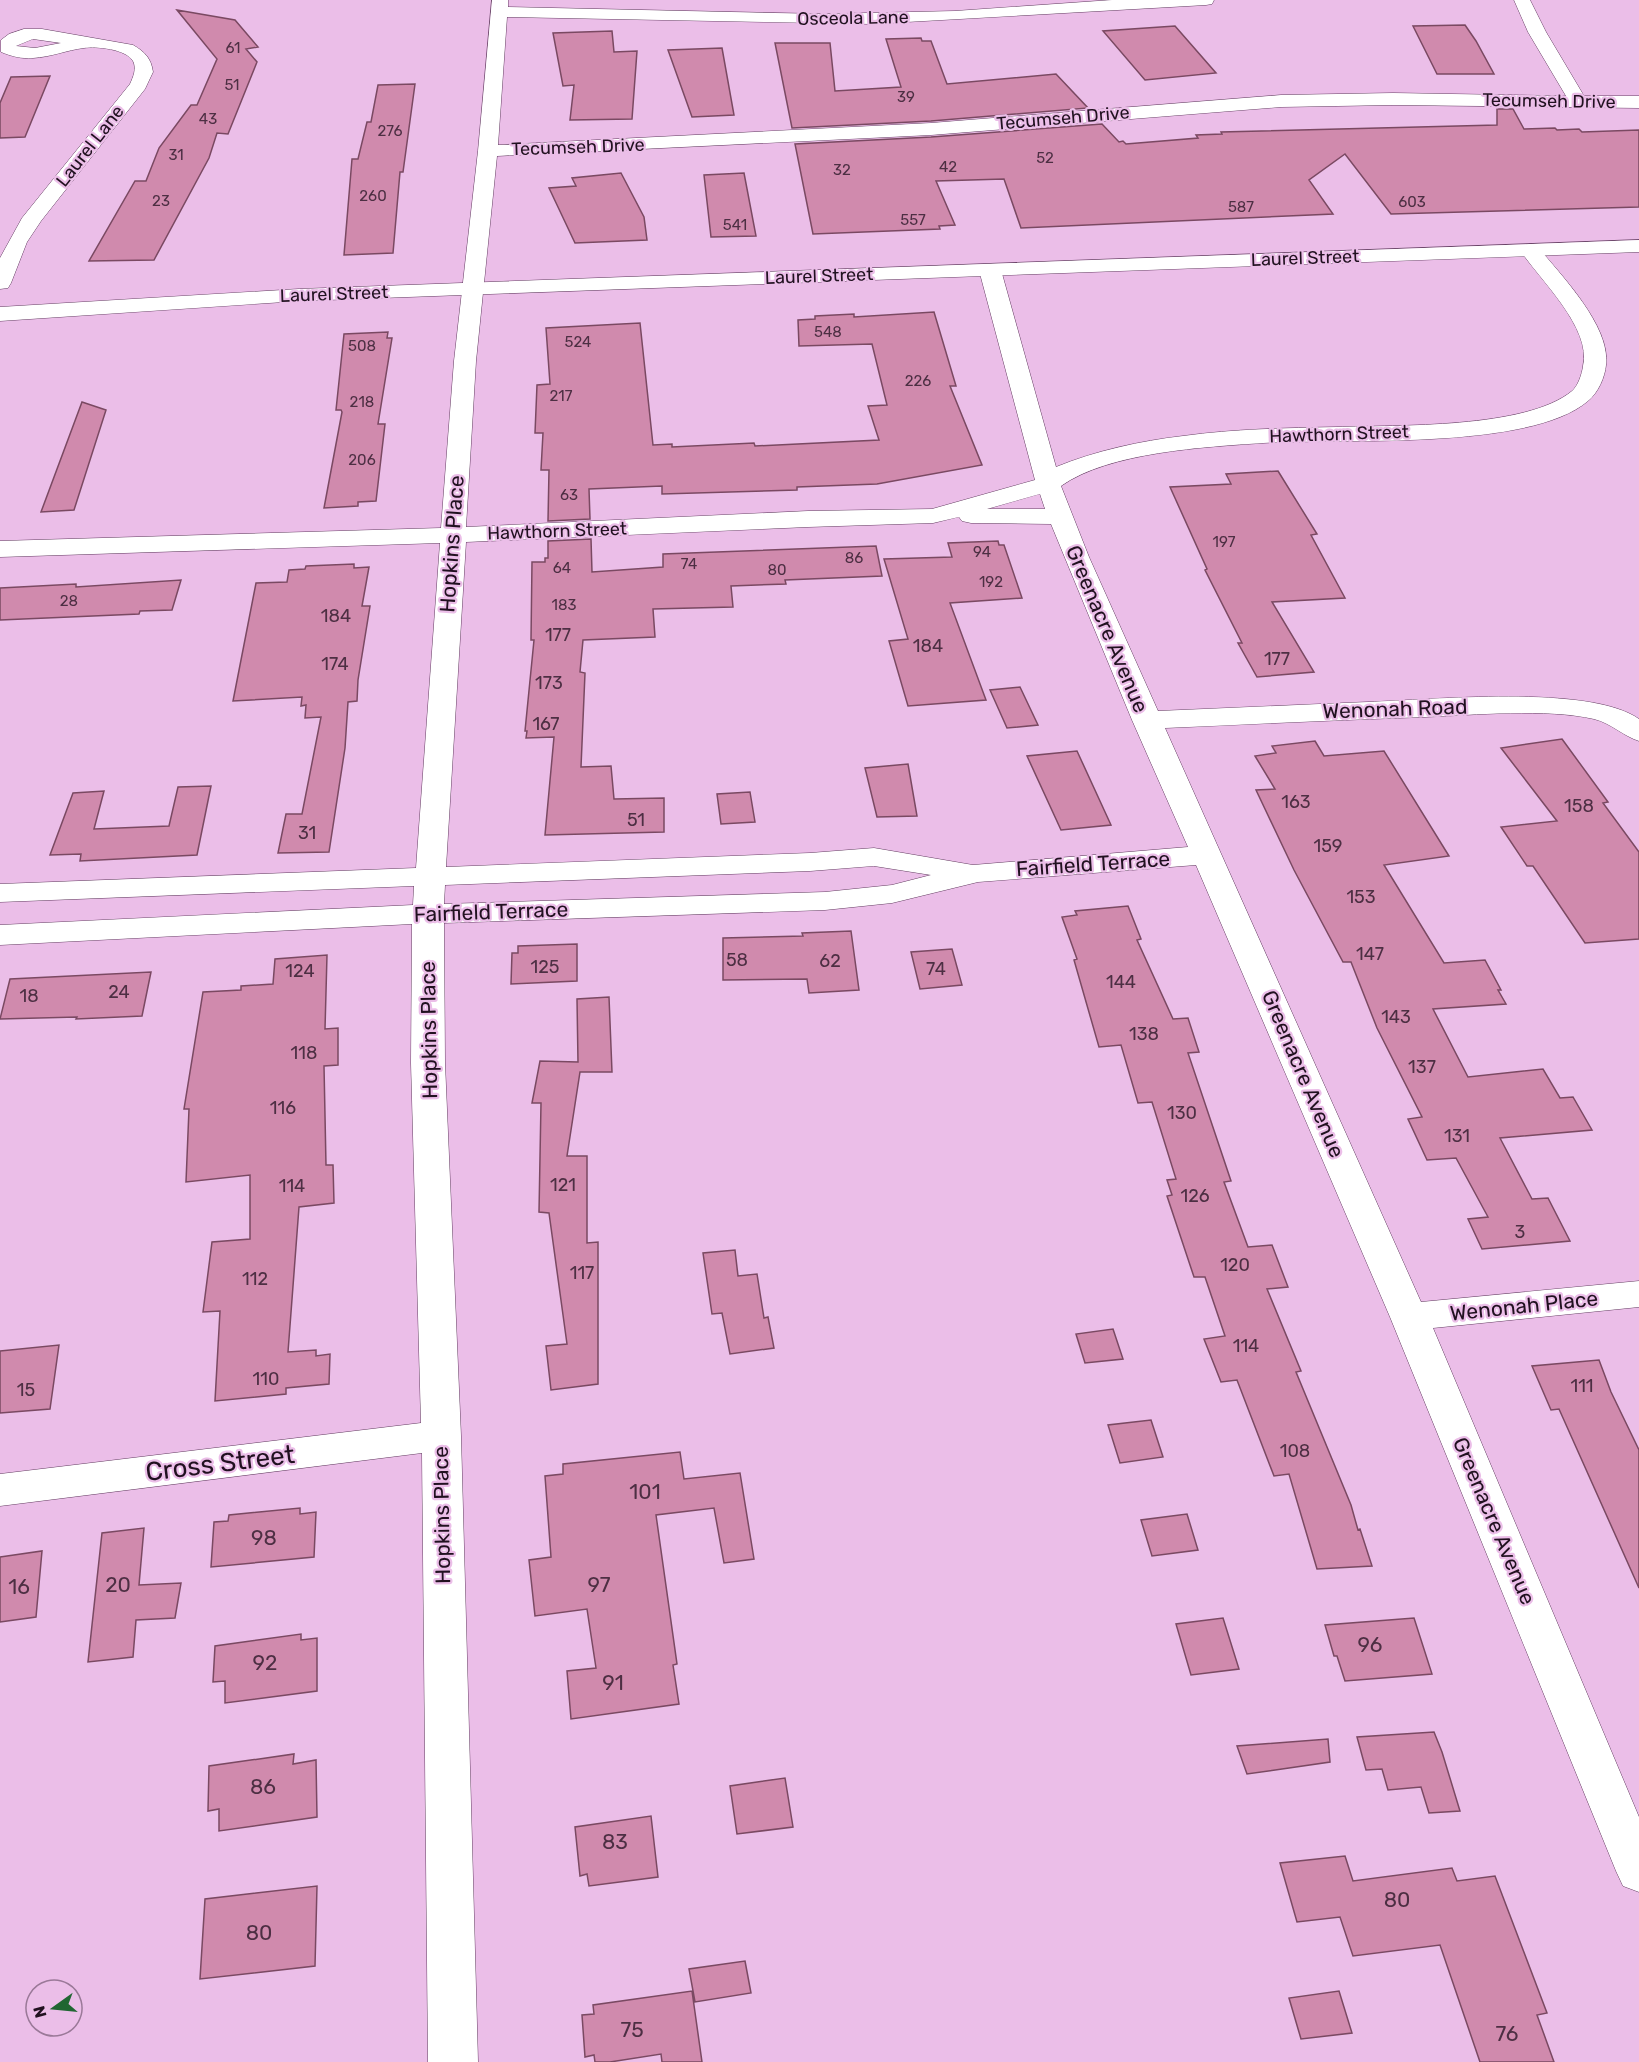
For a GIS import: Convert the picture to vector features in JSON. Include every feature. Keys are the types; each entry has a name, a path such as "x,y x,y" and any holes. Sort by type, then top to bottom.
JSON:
{"street":[{"name":"Osceola Lane","path":"499,6 780,18 870,19 1206,0"},
{"path":"1522,0 1537,32 1579,102"},
{"name":"Hopkins Place","path":"453,2062 441,1436 428,1063 428,914 453,535 499,6"},
{"name":"Laurel Lane","path":"0,283 17,242 32,218 144,77 143,62 129,49 86,42"},
{"name":"Tecumseh Drive","path":"488,151 899,132 1281,101 1393,99 1639,102"},
{"name":"Laurel Street","path":"0,314 299,295 1639,246"},
{"name":"Hawthorn Street","path":"933,516 1048,484 1065,472 1106,458 1182,442 1265,436 1465,429 1518,422 1567,405 1586,390 1593,375 1594,344 1575,308 1530,250"},
{"name":"Greenacre Avenue","path":"990,270 1048,484 1060,517 1146,720 1409,1317 1639,1871"},
{"name":"Hawthorn Street","path":"0,549 453,535 808,519 933,516 1060,517"},
{"name":"Wenonah Road","path":"1146,720 1458,707 1560,706 1601,712 1622,720 1639,732"},
{"name":"Fairfield Terrace","path":"0,935 428,914 825,901 892,894 978,873 1207,855"},
{"name":"Fairfield Terrace","path":"0,893 810,862 874,857 903,860 932,868 978,873"},
{"name":"Wenonah Place","path":"1409,1317 1639,1294"},
{"name":"Cross Street","path":"0,1490 441,1436"}],"building":[{"path":"177,10 235,20 258,47 246,49 257,62 228,134 217,133 209,158 154,260 89,261 135,181 146,181 159,148 191,105 197,105 217,59"},
{"path":"1465,25 1494,74 1437,74 1413,26"},
{"path":"1175,26 1216,73 1145,80 1103,31"},
{"path":"612,31 614,52 637,51 632,119 570,120 574,85 563,86 553,33"},
{"path":"921,38 922,41 931,41 947,84 1056,74 1088,108 931,121 792,128 775,43 830,43 835,91 901,87 886,39"},
{"path":"722,48 734,115 692,117 668,50"},
{"path":"50,76 25,137 0,138 0,103 11,77"},
{"path":"415,84 403,172 400,172 393,253 344,255 352,159 358,159 367,122 371,122 378,85"},
{"path":"1497,109 1513,109 1524,129 1579,129 1582,132 1639,130 1639,207 1391,214 1345,154 1309,180 1333,214 1021,228 1004,179 936,181 955,225 939,226 940,229 813,234 795,144 931,137 1102,124 1119,142 1123,141 1126,144 1198,138 1196,135 1222,134 1221,132 1497,125"},
{"path":"621,173 644,217 647,240 575,243 549,188 576,186 572,178"},
{"path":"744,173 756,236 711,237 704,175"},
{"path":"934,312 956,386 950,386 982,465 877,484 797,487 797,490 662,494 662,486 589,489 590,519 548,521 549,470 541,470 543,433 535,433 537,385 550,384 546,328 640,323 653,445 672,444 672,447 754,443 755,446 879,440 868,406 887,405 872,344 799,346 798,320 815,319 815,316 854,314 854,317"},
{"path":"388,332 387,338 392,338 378,424 385,424 376,501 358,502 358,506 324,508 342,412 336,410 344,334"},
{"path":"82,402 106,410 74,510 41,512"},
{"path":"1278,471 1317,534 1311,535 1345,598 1272,602 1314,672 1257,677 1238,643 1242,643 1205,570 1207,569 1170,487 1231,484 1226,474"},
{"path":"591,539 592,572 663,567 663,554 876,546 882,576 785,580 786,584 731,586 733,607 653,609 655,637 583,640 580,672 585,673 581,767 611,766 614,799 664,798 664,832 545,835 554,737 526,738 527,731 525,731 534,640 531,640 532,562 545,562 545,558 548,558 548,541"},
{"path":"998,541 999,545 1004,545 1022,598 950,603 986,700 908,706 889,641 908,639 884,559 952,557 948,543"},
{"path":"354,564 354,568 369,567 362,606 370,606 358,680 357,701 348,702 345,748 329,852 278,853 286,814 302,814 321,717 305,718 306,705 301,706 302,697 233,701 256,583 287,582 289,570 305,569 306,566"},
{"path":"181,580 172,610 140,611 139,614 0,620 0,588 76,584 76,587"},
{"path":"1020,687 1038,725 1007,728 990,690"},
{"path":"1562,739 1608,802 1603,803 1639,852 1639,939 1585,943 1533,866 1527,866 1501,827 1557,821 1501,748"},
{"path":"1315,741 1324,756 1384,751 1449,856 1384,865 1444,963 1485,960 1501,990 1498,990 1506,1004 1433,1009 1468,1077 1543,1069 1560,1098 1573,1097 1592,1130 1500,1138 1532,1199 1548,1198 1570,1241 1482,1249 1468,1219 1488,1217 1456,1158 1427,1160 1408,1119 1422,1117 1377,1028 1351,962 1343,962 1294,870 1256,790 1275,789 1255,756 1276,753 1272,746"},
{"path":"1077,751 1111,825 1061,830 1027,756"},
{"path":"908,764 917,816 877,817 865,768"},
{"path":"211,786 197,855 80,861 81,854 50,855 73,793 104,791 94,829 169,826 178,787"},
{"path":"750,792 755,822 721,824 717,794"},
{"path":"1128,906 1141,939 1137,940 1173,1019 1188,1018 1199,1052 1188,1053 1231,1181 1224,1182 1248,1247 1272,1245 1288,1287 1267,1289 1301,1371 1296,1372 1351,1505 1372,1566 1317,1569 1289,1474 1274,1476 1237,1380 1221,1382 1204,1339 1225,1336 1205,1277 1194,1277 1167,1196 1172,1195 1167,1180 1176,1179 1152,1102 1138,1103 1121,1045 1099,1047 1074,960 1077,959 1062,917 1077,915 1075,911"},
{"path":"851,931 859,990 809,993 807,979 723,980 723,938 803,936 802,933"},
{"path":"577,944 577,981 511,984 512,953 518,953 518,946"},
{"path":"952,949 962,985 920,989 911,952"},
{"path":"327,955 325,1029 338,1028 338,1065 324,1066 326,1165 333,1165 334,1203 299,1207 288,1352 316,1350 316,1356 330,1354 329,1384 286,1388 286,1394 215,1401 220,1311 203,1312 212,1242 250,1239 250,1175 186,1182 189,1109 184,1109 203,992 241,990 241,986 273,984 275,959"},
{"path":"151,972 142,1016 0,1019 10,979"},
{"path":"609,997 612,1072 580,1072 567,1156 587,1156 587,1243 598,1242 598,1384 551,1390 546,1346 567,1344 549,1213 539,1212 541,1103 532,1103 540,1061 578,1062 577,999"},
{"path":"735,1250 738,1276 757,1274 764,1318 768,1317 774,1348 730,1354 722,1313 712,1314 703,1253"},
{"path":"1113,1329 1123,1359 1085,1363 1076,1334"},
{"path":"59,1345 50,1409 0,1413 0,1351"},
{"path":"1599,1360 1611,1392 1639,1450 1639,1588 1559,1409 1551,1410 1532,1366"},
{"path":"1151,1420 1163,1457 1120,1463 1108,1425"},
{"path":"680,1452 684,1479 740,1473 754,1559 724,1563 714,1508 656,1515 677,1664 673,1665 679,1704 571,1719 567,1671 596,1668 587,1609 535,1616 529,1560 551,1557 545,1476 563,1474 563,1464"},
{"path":"300,1508 300,1514 316,1512 314,1557 211,1567 214,1522 228,1521 229,1515"},
{"path":"1187,1514 1198,1550 1152,1556 1141,1520"},
{"path":"144,1528 139,1585 181,1583 175,1618 136,1620 133,1657 88,1662 102,1533"},
{"path":"42,1551 36,1617 0,1622 0,1557"},
{"path":"1223,1618 1239,1669 1191,1675 1176,1624"},
{"path":"1414,1618 1432,1674 1345,1681 1337,1656 1334,1656 1325,1625"},
{"path":"301,1634 301,1640 317,1638 317,1691 225,1703 225,1681 213,1682 215,1646"},
{"path":"1434,1732 1460,1811 1429,1813 1421,1787 1388,1790 1382,1769 1366,1770 1357,1737"},
{"path":"1328,1739 1330,1762 1247,1774 1237,1746"},
{"path":"294,1754 293,1764 316,1760 317,1817 219,1831 219,1809 208,1811 209,1766"},
{"path":"785,1778 793,1827 737,1834 730,1786"},
{"path":"651,1816 658,1877 589,1886 587,1874 580,1876 575,1827"},
{"path":"1345,1856 1353,1881 1452,1868 1457,1881 1495,1876 1547,2013 1537,2015 1554,2062 1480,2062 1440,1945 1353,1956 1340,1917 1297,1922 1280,1863"},
{"path":"317,1886 315,1966 200,1979 205,1899"},
{"path":"745,1961 751,1993 695,2002 689,1969"},
{"path":"692,1991 702,2062 662,2062 661,2054 610,2062 595,2062 594,2055 585,2057 582,2015 594,2014 593,2005"},
{"path":"1339,1991 1352,2033 1301,2039 1289,1998"}]}
